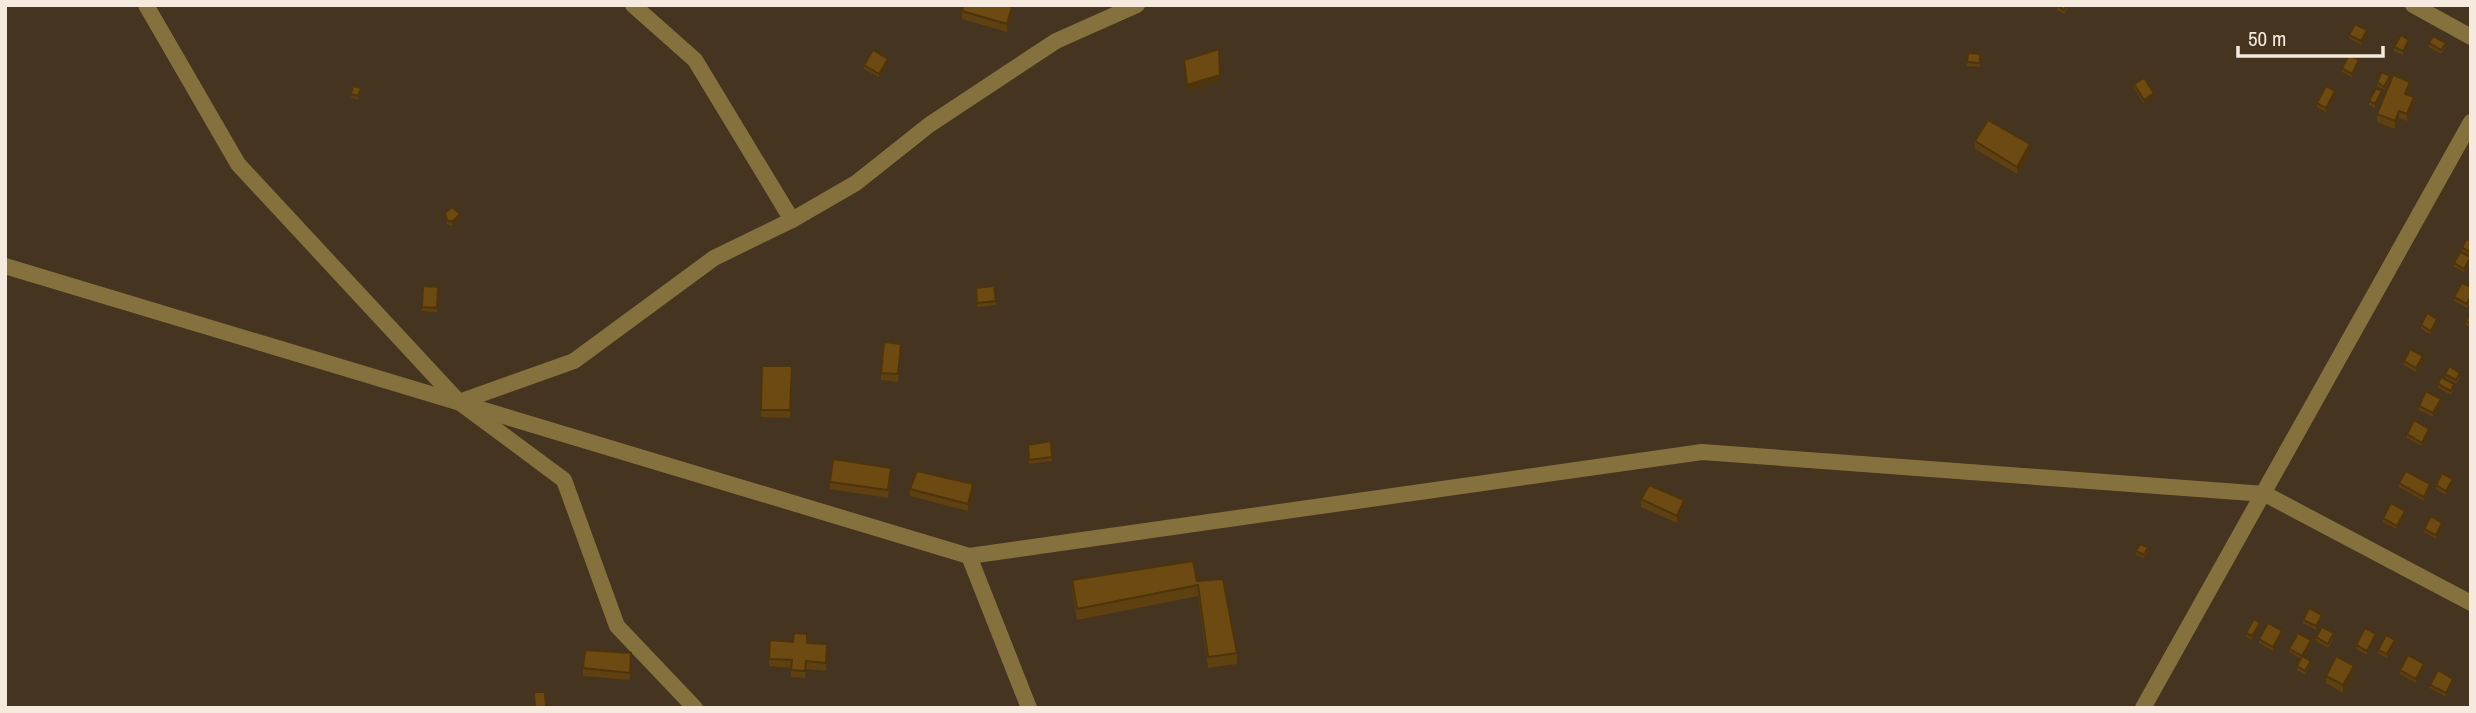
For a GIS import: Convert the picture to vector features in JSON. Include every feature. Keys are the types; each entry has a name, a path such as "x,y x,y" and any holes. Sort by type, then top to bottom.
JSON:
{"street":[{"path":"146,5 238,164 460,402 564,480 617,625 695,708"},
{"path":"633,5 695,60 792,220"},
{"path":"460,402 574,361 714,258 792,220 856,183 929,125 1056,41 1137,5"},
{"path":"2413,5 2471,37"},
{"path":"2143,708 2471,122"},
{"path":"5,266 969,556 1702,452 2264,494 2471,603"},
{"path":"969,556 1029,708"}],"building":[{"path":"964,5 1012,6 1007,24 962,11"},
{"path":"2355,24 2367,30 2361,41 2349,35"},
{"path":"2401,35 2409,40 2403,51 2394,47"},
{"path":"2433,36 2446,43 2441,50 2429,43"},
{"path":"1219,49 1220,75 1187,85 1184,60"},
{"path":"873,50 888,59 879,74 864,65"},
{"path":"1968,53 1980,54 1980,63 1967,62"},
{"path":"2349,55 2359,60 2352,74 2342,68"},
{"path":"2382,72 2390,76 2384,87 2377,82"},
{"path":"2393,75 2410,82 2405,94 2414,97 2407,114 2399,111 2395,121 2377,114"},
{"path":"2144,78 2154,93 2144,100 2134,84"},
{"path":"353,86 361,88 358,96 351,94"},
{"path":"2326,86 2335,91 2326,108 2317,103"},
{"path":"2376,88 2382,91 2375,104 2369,101"},
{"path":"1988,120 2030,144 2017,167 1975,141"},
{"path":"452,207 460,214 452,222 447,220 445,213"},
{"path":"2466,239 2471,241 2471,252 2462,248"},
{"path":"2460,252 2471,257 2464,269 2454,263"},
{"path":"2462,283 2471,287 2467,304 2454,297"},
{"path":"423,286 438,287 437,308 422,307"},
{"path":"994,286 996,301 977,303 976,288"},
{"path":"2427,313 2437,319 2431,331 2421,325"},
{"path":"884,342 901,344 898,374 881,373"},
{"path":"2410,349 2423,356 2416,368 2404,361"},
{"path":"762,366 792,366 790,410 761,410"},
{"path":"2449,366 2460,373 2456,380 2445,374"},
{"path":"2441,377 2454,384 2451,391 2438,384"},
{"path":"2426,391 2441,399 2433,413 2419,406"},
{"path":"2414,420 2429,429 2422,443 2407,434"},
{"path":"1051,441 1052,457 1029,460 1028,445"},
{"path":"833,459 891,468 888,490 830,482"},
{"path":"917,471 973,484 968,504 910,489"},
{"path":"2406,471 2430,484 2424,497 2399,483"},
{"path":"2442,473 2453,479 2446,491 2436,485"},
{"path":"1649,485 1684,500 1677,516 1641,499"},
{"path":"2391,503 2405,511 2397,526 2383,518"},
{"path":"2431,516 2442,523 2436,535 2424,529"},
{"path":"2140,544 2148,547 2144,555 2136,551"},
{"path":"1193,561 1197,581 1223,579 1237,653 1208,657 1198,585 1077,609 1072,580"},
{"path":"2309,608 2322,615 2316,626 2303,620"},
{"path":"2254,619 2260,623 2252,636 2246,633"},
{"path":"2268,623 2282,631 2273,647 2259,639"},
{"path":"2322,627 2334,633 2328,644 2316,637"},
{"path":"2365,628 2376,634 2367,651 2356,645"},
{"path":"794,633 807,634 807,643 827,644 826,663 806,661 805,671 791,670 792,660 769,659 770,640 793,642"},
{"path":"2298,633 2311,640 2302,656 2289,649"},
{"path":"2386,635 2395,640 2387,654 2378,650"},
{"path":"585,650 631,653 630,673 583,668"},
{"path":"2408,655 2424,664 2416,679 2400,670"},
{"path":"2302,656 2311,661 2305,671 2297,666"},
{"path":"2336,656 2354,666 2343,685 2326,676"},
{"path":"2438,670 2453,679 2446,693 2430,685"},
{"path":"534,692 545,692 546,708 535,708"}]}
